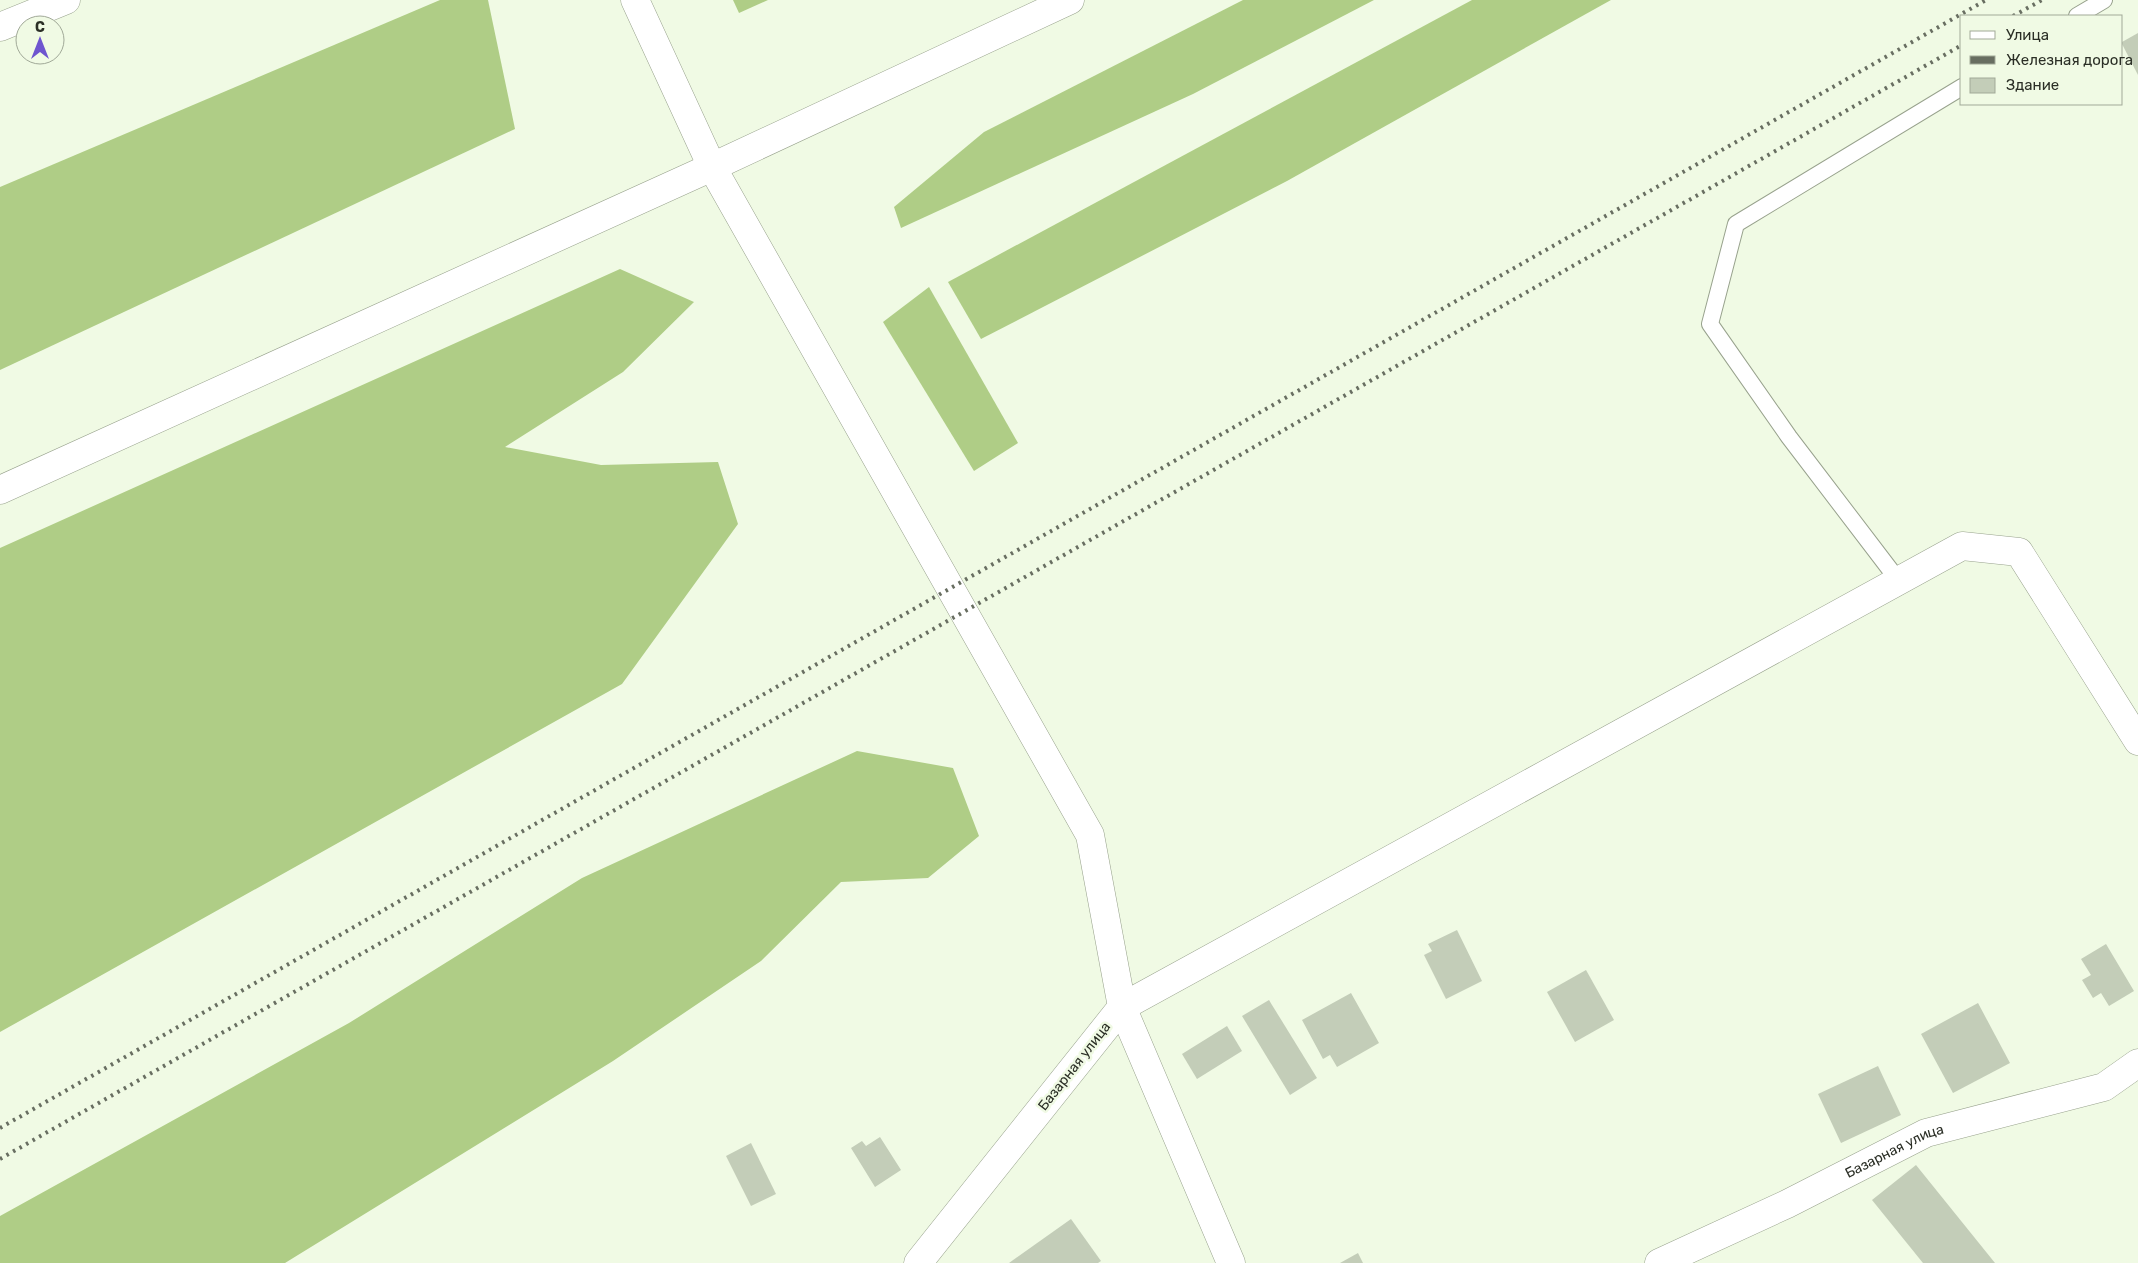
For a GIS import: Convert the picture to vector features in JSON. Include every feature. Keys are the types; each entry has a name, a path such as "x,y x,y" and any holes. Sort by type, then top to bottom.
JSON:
{"street":[{"path":"0,27 66,0"},
{"path":"635,0 712,167 1090,835 1122,1007 1231,1263"},
{"path":"0,490 712,167 1070,0"},
{"path":"1122,1007 1962,546 2019,552 2138,741"},
{"name":"Базарная улица","path":"918,1263 1122,1007"},
{"name":"Базарная улица","path":"1659,1263 1787,1204 1926,1133 2104,1087 2138,1063"}],"lane":[{"path":"2079,15 2104,0"},
{"path":"1898,580 1790,437 1710,324 1736,224 1960,88"}],"green space":[{"path":"440,0 488,0 515,129 0,370 0,187"},
{"path":"733,0 768,0 739,13"},
{"path":"1243,0 1374,0 1193,94 901,228 894,207 984,132"},
{"path":"1472,0 1611,0 1287,181 981,339 948,282"},
{"path":"620,269 694,302 623,372 505,447 601,465 718,462 738,524 622,684 0,1032 0,548"},
{"path":"929,287 1018,443 974,471 883,322"},
{"path":"857,751 953,768 979,836 928,878 841,882 761,961 613,1061 285,1263 0,1263 0,1216 349,1023 582,878"}],"building":[{"path":"2138,33 2138,75 2123,46 2123,41"},
{"path":"1457,930 1482,981 1446,999 1424,955 1432,951 1428,944"},
{"path":"2106,944 2134,991 2109,1006 2101,993 2093,998 2082,980 2091,975 2081,959"},
{"path":"1586,970 1614,1020 1575,1042 1547,992"},
{"path":"1351,993 1379,1043 1337,1067 1330,1055 1323,1059 1302,1020"},
{"path":"1269,1000 1317,1078 1290,1095 1242,1016"},
{"path":"1978,1003 2010,1063 1953,1093 1921,1034"},
{"path":"1227,1026 1242,1051 1197,1079 1182,1054"},
{"path":"1878,1066 1901,1115 1841,1143 1818,1094"},
{"path":"880,1137 901,1170 875,1187 851,1148 862,1141 866,1146"},
{"path":"751,1143 776,1194 751,1206 726,1156"},
{"path":"1916,1165 1995,1263 1923,1263 1872,1200"},
{"path":"1071,1219 1101,1261 1098,1263 1009,1263"},
{"path":"1358,1253 1363,1263 1340,1263"}],"railway":[{"path":"0,1128 1986,0"},
{"path":"2015,15 2042,0"},
{"path":"0,1159 1960,46"}]}
